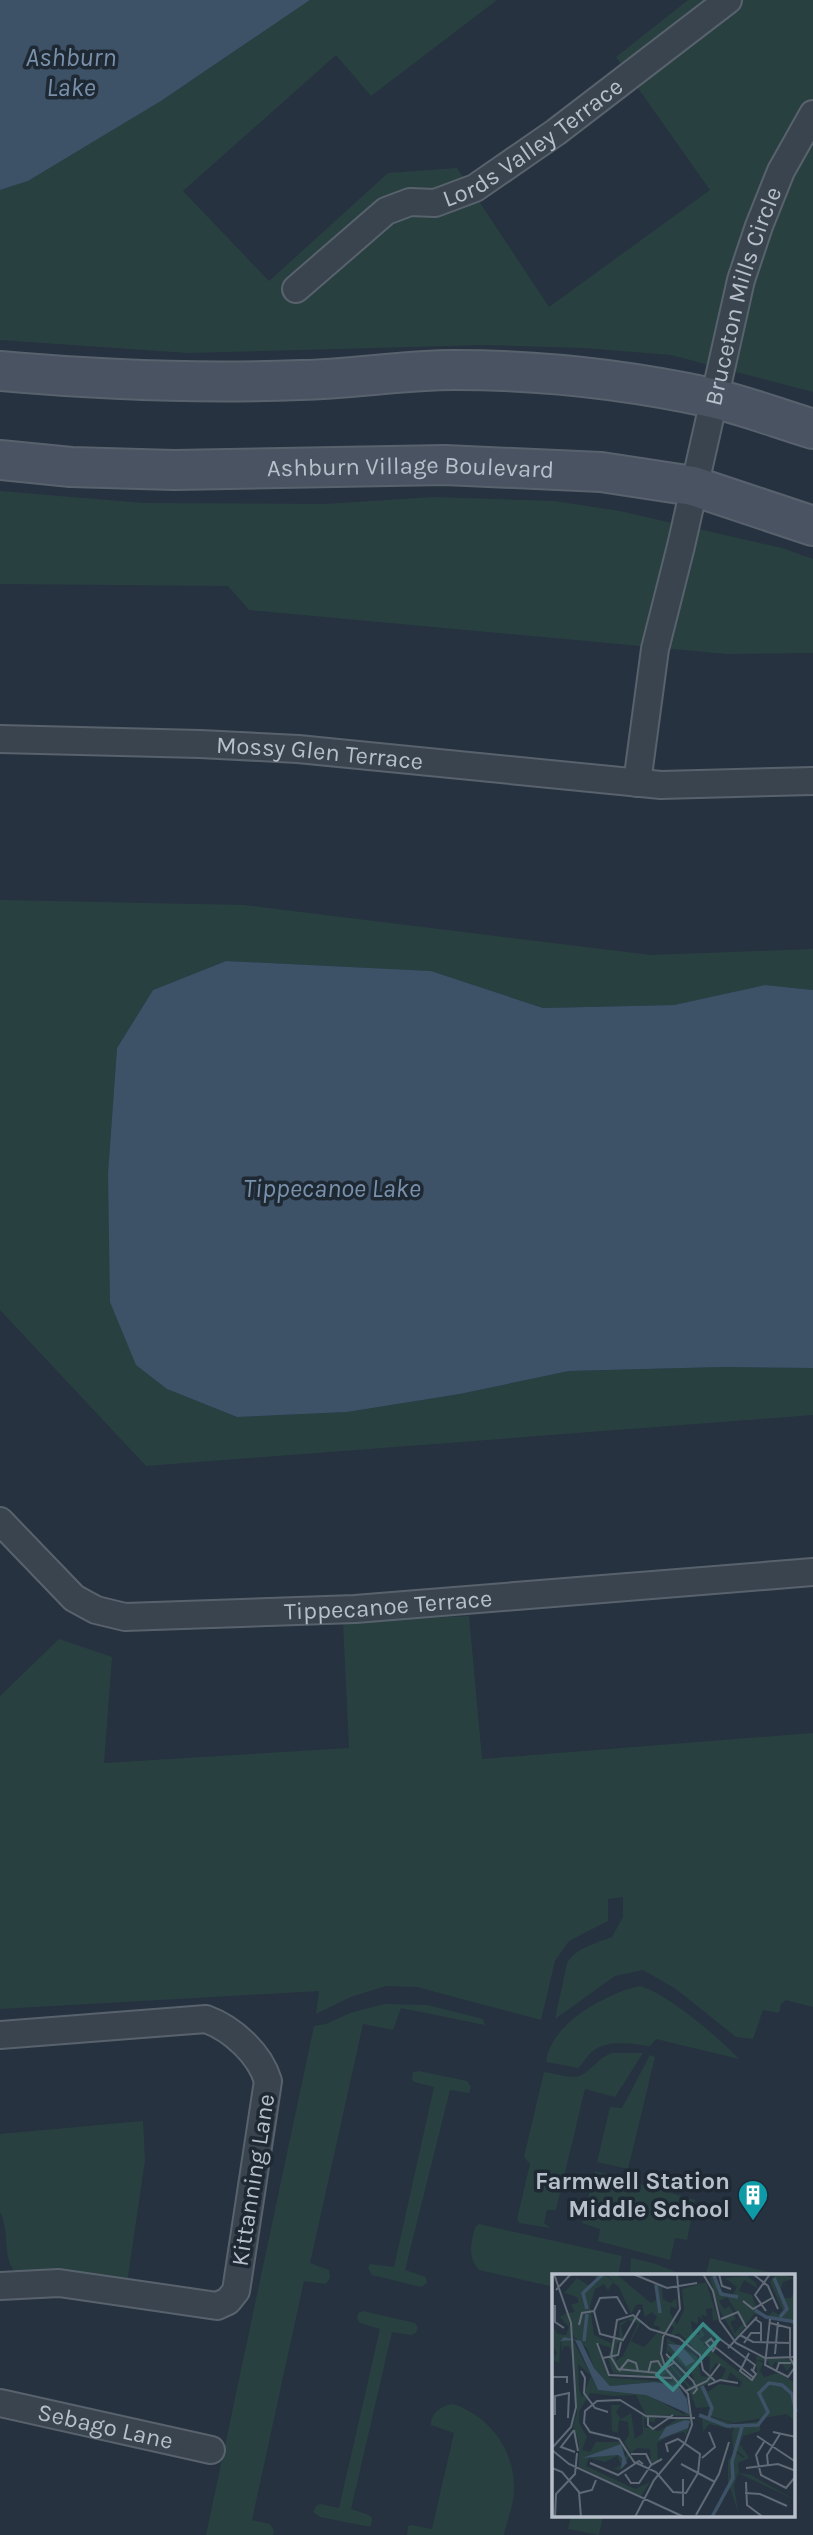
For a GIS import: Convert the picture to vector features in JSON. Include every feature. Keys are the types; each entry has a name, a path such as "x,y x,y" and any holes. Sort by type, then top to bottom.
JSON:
{"main road":[{"path":"0,371 91,379 190,382 303,380 454,370 608,381 713,398 813,429"},
{"name":"Ashburn Village Boulevard","path":"0,460 71,467 174,470 445,465 601,472 694,486 813,526"}],"street":[{"name":"Lords Valley Terrace","path":"296,289 386,211 410,202 436,203 475,188 556,132 728,0"},
{"name":"Bruceton Mills Circle","path":"694,486 741,280 781,171 813,114"},
{"path":"637,783 655,649 694,486"},
{"name":"Mossy Glen Terrace","path":"0,739 298,749 637,783 813,782"},
{"name":"Tippecanoe Terrace","path":"0,1521 74,1598 96,1610 125,1618 355,1609 813,1572"},
{"name":"Kittanning Lane","path":"0,2035 206,2020 230,2031 263,2065 268,2081 236,2291 228,2301 217,2306 59,2283 0,2286"},
{"name":"Sebago Lane","path":"0,2403 211,2450"}],"green space":[{"path":"310,0 497,0 371,96 336,55 183,191 269,281 388,173 457,168 549,307 710,190 616,57 688,0 813,0 813,392 671,355 584,348 484,345 188,353 0,340 0,190 28,181 161,101"},
{"path":"0,491 143,503 325,504 433,497 554,501 620,511 782,548 813,559 813,653 727,654 249,610 228,586 0,584"},
{"path":"0,900 244,905 651,955 813,949 813,990 765,985 674,1005 543,1008 431,971 226,961 153,990 117,1048 108,1173 167,1389 237,1417 347,1412 460,1394 569,1371 722,1367 813,1368 813,1415 146,1466 0,1310"},
{"path":"469,1616 482,1759 813,1733 813,2007 786,2000 781,2004 779,2013 763,2010 753,2039 736,2037 676,1989 643,1970 615,1976 555,2019 567,1963 581,1950 612,1937 623,1917 623,1897 608,1899 608,1921 569,1941 555,1961 541,2020 417,1987 386,1986 351,1997 316,2014 319,1991 0,2009 0,1696 59,1639 112,1657 104,1763 349,1748 343,1622"},
{"path":"639,1986 677,2006 706,2028 739,2059 656,2039 650,2046 620,2043 599,2047 578,2068 546,2062 557,2035 568,2023 611,1996"},
{"path":"384,2004 427,2005 483,2019 485,2025 401,2008 393,2030 363,2024 310,2263 329,2270 330,2278 326,2284 304,2281 252,2520 270,2524 274,2530 273,2535 206,2535 314,2026"},
{"path":"613,2053 643,2053 615,2097 585,2089 556,2210 547,2210 544,2223 550,2228 519,2223 517,2219 530,2164 524,2157 544,2072 579,2076"},
{"path":"650,2055 655,2057 628,2169 597,2162 610,2107 622,2108"},
{"path":"413,2072 467,2081 471,2087 469,2093 450,2090 405,2270 426,2277 427,2283 421,2287 372,2275 368,2268 370,2264 394,2267 434,2087 414,2082"},
{"path":"143,2121 145,2160 127,2283 64,2270 15,2272 8,2258 5,2228 0,2212 0,2134"},
{"path":"595,2171 695,2200 687,2240 675,2238 670,2260 598,2241 600,2229 582,2223"},
{"path":"479,2224 622,2256 618,2274 552,2274 552,2287 479,2270 471,2249 475,2227"},
{"path":"631,2258 682,2274 630,2274"},
{"path":"710,2258 777,2274 706,2274"},
{"path":"363,2311 415,2323 418,2328 416,2333 411,2335 392,2332 351,2509 369,2515 372,2518 371,2526 320,2517 313,2512 320,2504 339,2508 380,2329 360,2323 357,2319 358,2313"},
{"path":"453,2404 466,2409 488,2426 497,2436 510,2460 514,2493 504,2535 407,2535 408,2526 412,2525 432,2529 454,2433 431,2425 431,2420 438,2410"},
{"path":"571,2518 603,2518 599,2535 568,2529"}],"water":[{"name":"Ashburn Lake","path":"0,0 310,0 161,101 28,181 0,190"},
{"name":"Tippecanoe Lake","path":"226,961 431,971 543,1008 674,1005 765,985 813,990 813,1368 722,1367 569,1371 460,1394 347,1412 237,1417 167,1389 136,1365 110,1302 108,1173 117,1048 153,990"}],"place":[{"name":"Farmwell Station Middle School","path":"753,2222"}]}
